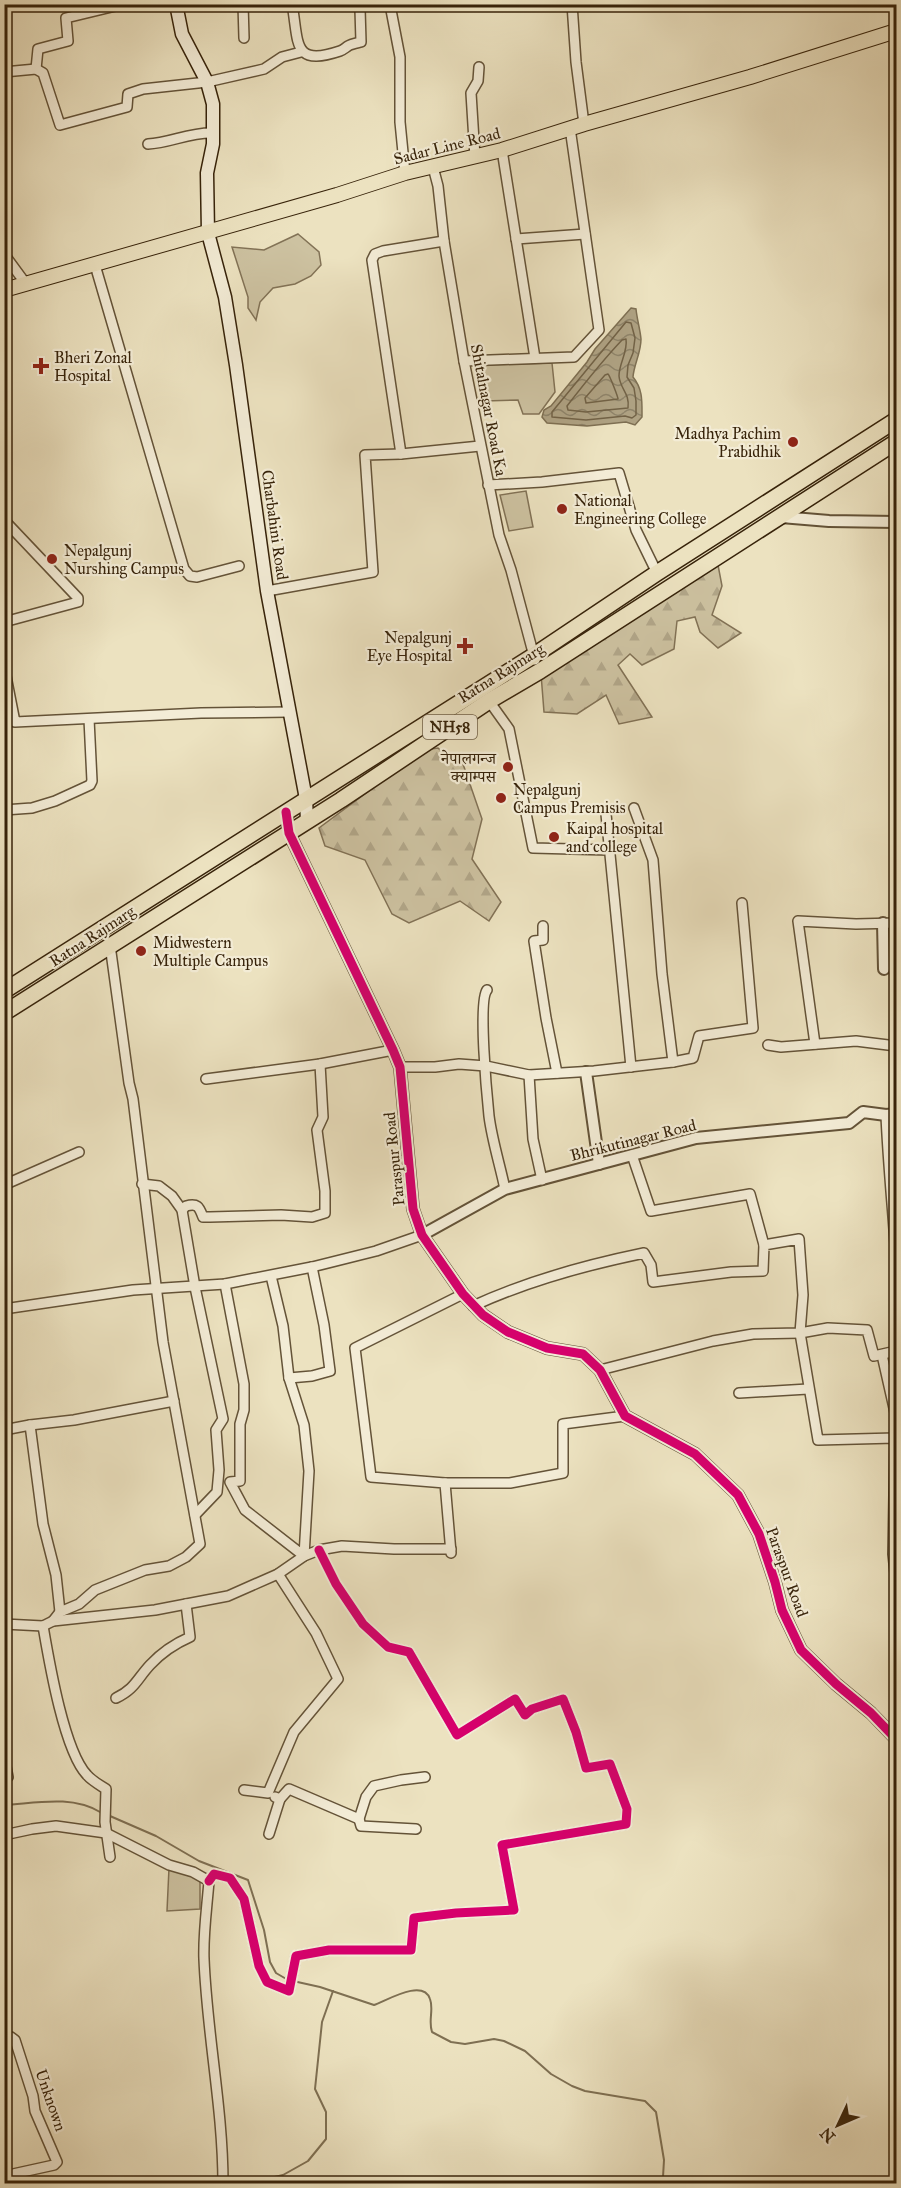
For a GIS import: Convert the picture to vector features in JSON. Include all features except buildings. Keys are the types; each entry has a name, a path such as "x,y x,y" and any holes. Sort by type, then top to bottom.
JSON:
{"highway":[{"name":"Ratna Rajmarg","path":"4,991 533,656 657,573 897,420"},
{"name":"Ratna Rajmarg","path":"4,1013 307,822 489,701 540,671 897,442"}],"main road":[{"name":"Charbahini Road","path":"176,4 182,34 207,82 213,104 213,144 207,173 208,233 225,297 231,331 267,591 306,799 307,822"},
{"name":"Sadar Line Road","path":"4,290 208,233 405,173 502,150 897,31"}],"street":[{"path":"36,69 38,49 68,41 66,18 124,4"},
{"path":"243,4 244,38"},
{"path":"292,4 302,52 307,56 321,56 362,42 360,9 357,4"},
{"path":"393,4 391,10 400,57 399,122 405,173"},
{"path":"572,4 576,62 585,124"},
{"path":"4,72 36,69 43,73 60,125 126,107 128,94 143,89 207,82 264,69 282,57 302,52"},
{"path":"475,157 471,93 478,81 479,67"},
{"path":"464,361 574,357 599,330 570,128"},
{"path":"148,144 201,133 213,133"},
{"path":"502,150 535,358"},
{"name":"Shitalnagar Road Ka","path":"433,167 480,447 499,535 511,570 533,656 540,671"},
{"path":"516,239 585,234"},
{"path":"401,454 372,260 375,254 383,251 444,241"},
{"path":"4,254 26,284"},
{"path":"95,265 184,569 190,576 197,577 239,566"},
{"path":"267,591 373,572 365,454 401,454 480,447"},
{"path":"489,485 542,482 619,473 636,530 657,573"},
{"path":"781,517 830,521 897,522"},
{"path":"4,520 78,598 78,602 4,622"},
{"path":"4,666 15,722"},
{"path":"489,701 509,729 533,848 609,850"},
{"path":"4,723 201,713 289,712"},
{"path":"4,810 32,808 55,801 90,785 92,781 89,718"},
{"path":"634,808 653,860 662,974 674,1062"},
{"name":"Paraspur Road","path":"286,812 289,833 400,1067 413,1209 422,1235 473,1306 508,1332 547,1348 584,1354 600,1370 625,1416 695,1454 738,1495 759,1534 782,1610 801,1650 897,1738"},
{"path":"606,814 630,1067"},
{"path":"400,1067 435,1068 459,1064 486,1066 530,1075 586,1072 693,1058 699,1036 753,1028 742,903"},
{"path":"815,1044 798,921 897,923"},
{"path":"883,923 884,969"},
{"path":"543,926 543,940 534,941 557,1073"},
{"path":"53,1621 60,1612 79,1604 95,1590 145,1570 169,1566 186,1557 200,1544 163,1342 133,1099 110,945"},
{"path":"487,990 484,994 483,1013 489,1116 505,1189"},
{"path":"768,1045 781,1047 856,1041 897,1046"},
{"path":"206,1079 320,1064 393,1050"},
{"path":"182,1210 186,1206 196,1205 200,1207 203,1217 281,1215 312,1217 325,1213 325,1191 317,1130 322,1117 320,1064"},
{"path":"586,1072 599,1164"},
{"path":"530,1075 534,1139 542,1180"},
{"name":"Bhrikutinagar Road","path":"422,1235 505,1189 696,1138 849,1123 863,1112 891,1114"},
{"path":"891,1114 888,1168 897,1258"},
{"path":"4,1185 79,1152"},
{"path":"473,1306 520,1286 604,1261 644,1253 651,1265 653,1282 731,1272 763,1271 764,1245 750,1194 651,1211 633,1155"},
{"path":"142,1184 159,1186 172,1196 182,1210 195,1287 223,1419 216,1430 218,1492 195,1515"},
{"path":"4,1309 133,1290 225,1284 312,1267 376,1251 422,1235"},
{"path":"764,1245 799,1239 804,1294 800,1333 818,1440 896,1438 893,1543 897,1582"},
{"path":"289,1378 312,1376 330,1371 324,1325 312,1267"},
{"path":"270,1276 282,1326 289,1378 304,1425 309,1471 304,1556"},
{"path":"225,1284 244,1384 244,1410 240,1424 240,1481 230,1482 245,1510 304,1556"},
{"path":"463,1294 355,1348 371,1477 445,1483 510,1483 563,1473 562,1424 625,1416"},
{"path":"600,1370 712,1341 753,1334 800,1333 828,1328 867,1330 874,1356 897,1351"},
{"path":"882,1354 897,1417"},
{"path":"739,1393 808,1389"},
{"path":"4,1430 74,1420 174,1401"},
{"path":"30,1425 43,1524 56,1575 60,1612"},
{"path":"4,1624 43,1626 53,1621 156,1610 228,1596 278,1574 304,1556 319,1550 342,1546 451,1551 445,1483"},
{"path":"223,2184 223,2146 204,1957 209,1881 214,1874 230,1878 244,1899 259,1966 267,1982 289,1991 296,1956 329,1950 411,1950 414,1918 514,1910 502,1845 626,1824 627,1809 610,1764 586,1768 576,1732 563,1699 532,1709 525,1715 515,1699 457,1735 409,1652 388,1647 363,1624 336,1584 319,1550"},
{"path":"268,1792 294,1732 339,1680 316,1633 278,1574"},
{"path":"116,1698 129,1692 166,1649 190,1637 186,1604"},
{"path":"43,1626 51,1672 72,1750 87,1775 106,1789 106,1833 110,1857"},
{"path":"4,1756 9,1771 8,1777 4,1780"},
{"path":"416,1829 361,1826 358,1819 366,1797 374,1786 425,1777"},
{"path":"269,1834 280,1799 289,1789 358,1819"},
{"path":"244,1790 268,1792 280,1799"},
{"path":"4,1835 56,1826 106,1833 170,1865 193,1872 209,1881"},
{"name":"Unknown","path":"4,2038 11,2037 15,2040 33,2096 35,2111 57,2162 54,2165 4,2176"}],"green space":[{"path":"298,234 319,252 321,265 311,276 295,284 273,288 260,302 256,320 248,308 248,297 232,247 264,250"},
{"path":"552,363 555,392 539,414 523,414 518,400 484,401 478,365"},
{"path":"526,491 533,527 509,531 500,495"},
{"path":"718,565 722,586 712,615 741,633 718,648 700,632 695,617 677,621 674,649 642,665 630,654 618,665 652,717 619,724 606,695 577,714 544,712 541,674"},
{"path":"438,748 453,762 463,764 482,819 472,859 501,902 489,921 460,901 409,923 392,914 365,860 325,846 319,828 424,750"},
{"path":"169,1868 200,1879 200,1909 167,1911"}],"water":[{"path":"631,308 636,309 641,339 633,377 640,391 642,417 635,425 626,422 587,426 547,423 542,417 544,410 551,406 595,349"}],"waterway":[{"path":"4,1805 66,1802 77,1803 100,1812"},
{"path":"110,1816 156,1836 199,1861 248,1880 264,1930 270,1962 276,1973 288,1980"},
{"path":"293,1981 320,1987 374,2005 412,1991 426,1993 430,1999 432,2032 451,2042 465,2044 494,2039 504,2041 525,2051 551,2074 572,2086 585,2091 645,2101 656,2112 664,2160 663,2177 667,2184"},
{"path":"245,2184 283,2175 308,2161 326,2139 326,2112 315,2089 322,2022 333,1991"}],"cycle path":[{"path":"286,812 289,833 400,1067 413,1209 422,1235 463,1294 483,1315 508,1332 547,1348 583,1354 600,1370 625,1416 695,1454 738,1495 759,1534 782,1610 801,1650 836,1684 871,1713 896,1739"},
{"path":"209,1881 214,1874 230,1878 244,1899 259,1966 267,1982 289,1991 296,1956 329,1950 411,1950 414,1918 514,1910 502,1845 626,1824 627,1809 610,1764 586,1768 576,1732 563,1699 532,1709 525,1715 515,1699 457,1735 409,1652 388,1647 363,1624 336,1584 319,1550"}],"place":[{"name":"Bheri Zonal Hospital","path":"41,366"},
{"name":"Madhya Pachim Prabidhik","path":"793,442"},
{"name":"National Engineering College","path":"562,509"},
{"name":"Nepalgunj Nurshing Campus","path":"52,559"},
{"name":"Nepalgunj Eye Hospital","path":"465,646"},
{"name":"नेपालगन्ज क्याम्पस","path":"508,767"},
{"name":"Nepalgunj Campus Premisis","path":"501,798"},
{"name":"Kaipal hospital and college","path":"554,837"},
{"name":"Midwestern Multiple Campus","path":"141,951"}]}
